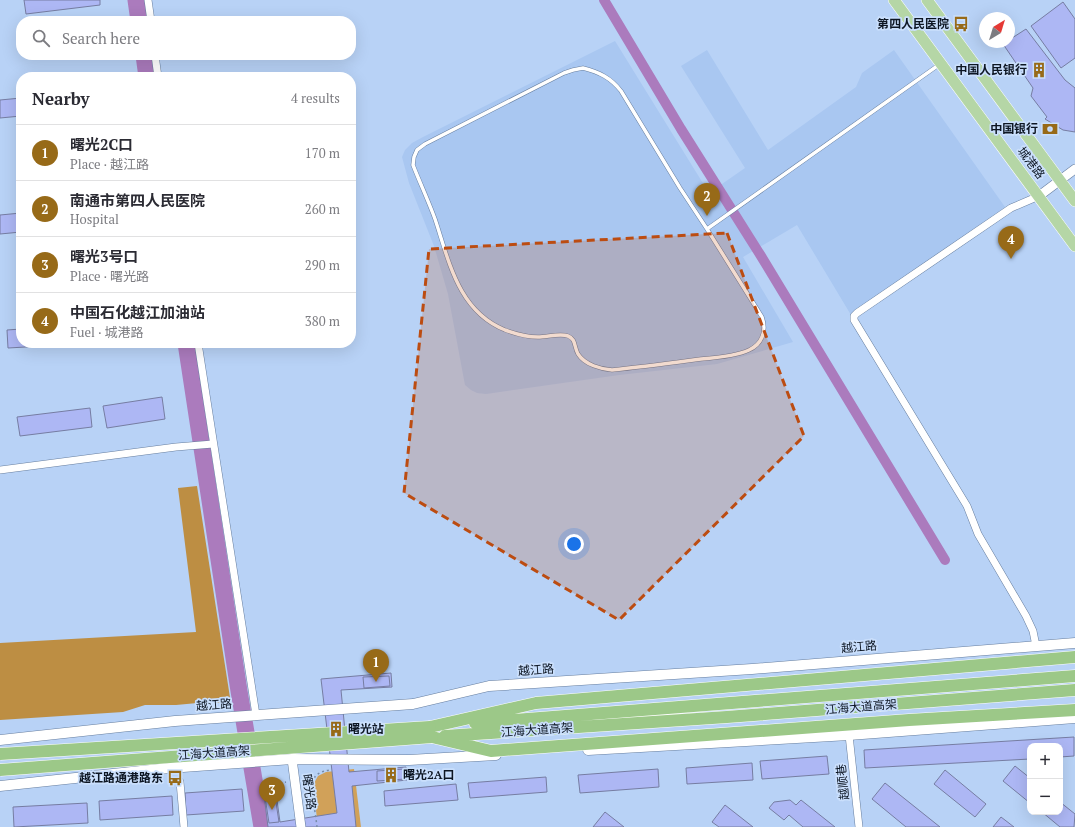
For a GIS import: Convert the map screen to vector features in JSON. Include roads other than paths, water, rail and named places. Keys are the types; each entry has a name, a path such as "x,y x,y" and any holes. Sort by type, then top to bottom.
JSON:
{"highway":[{"path":"431,732 536,703 1075,657"},
{"name":"江海大道高架","path":"0,770 1075,676"},
{"name":"江海大道高架","path":"0,754 727,717 1075,690"},
{"path":"431,732 491,751 909,720 1012,715 1075,710"}],"main road":[{"name":"城港路","path":"894,0 1075,246"},
{"name":"城港路","path":"927,0 1075,201"},
{"name":"越江路","path":"0,740 176,720 413,704 489,686 752,669 1075,643"},
{"path":"0,786 169,768 292,759 409,760 849,735 1075,718"}],"street":[{"path":"148,0 150,16"},
{"path":"156,60 157,72"},
{"path":"1036,646 1033,631 1026,616 978,534 967,506 854,320 854,316 1011,208 1039,196 1075,169"},
{"path":"199,348 256,715"},
{"path":"0,470 176,447 213,444"},
{"name":"越顺巷","path":"849,735 859,827"},
{"name":"曙光路","path":"292,759 302,827"},
{"path":"180,782 184,827"}],"lane":[{"path":"707,228 941,63"},
{"path":"583,68 608,78 621,91 680,188 707,228 762,317 764,332 761,339 749,350 742,352 647,366 612,370 604,369 582,359 577,353 574,340 569,336 521,336 488,320 464,296 451,272 434,216 413,165 414,157 417,150 425,144 564,73 583,68"}],"waterway":[{"path":"136,0 138,16"},
{"path":"604,0 681,129 761,256 945,560"},
{"path":"145,60 146,72"},
{"path":"187,348 239,691 262,827"}],"place":[{"name":"第四人民医院","path":"961,24"},
{"name":"中国人民银行","path":"1039,70"},
{"name":"中国银行","path":"1050,129"},
{"name":"南通市第四人民医院","path":"707,216"},
{"name":"中国石化越江加油站","path":"1011,259"},
{"name":"曙光2C口","path":"376,682"},
{"name":"曙光站","path":"336,729"},
{"name":"曙光2A口","path":"391,775"},
{"name":"越江路通港路东","path":"175,778"},
{"name":"曙光3号口","path":"272,810"}]}
